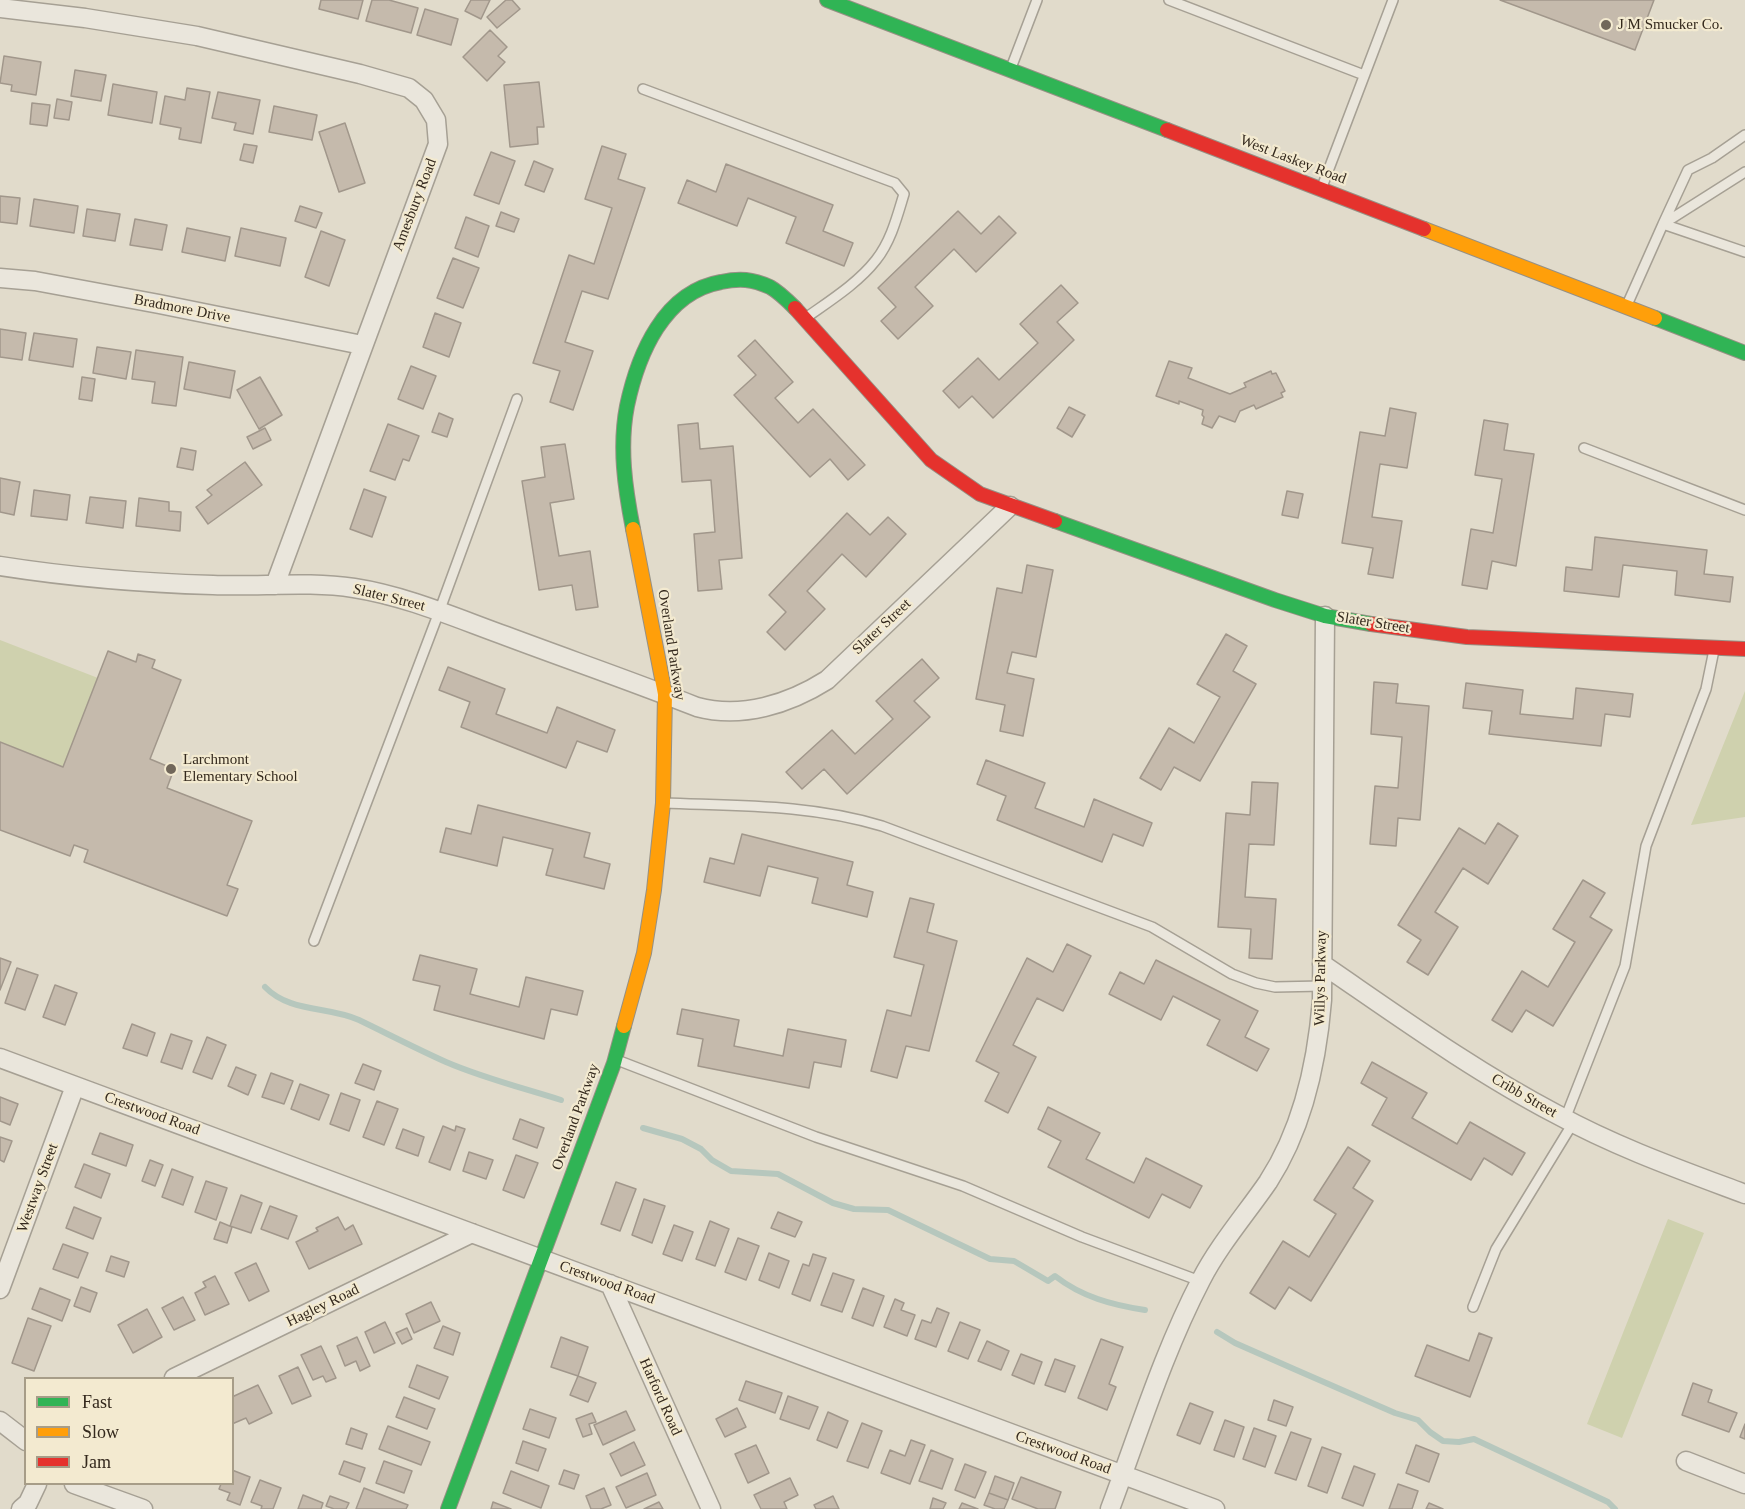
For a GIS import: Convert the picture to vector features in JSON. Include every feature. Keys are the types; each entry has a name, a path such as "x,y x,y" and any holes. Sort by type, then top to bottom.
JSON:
{"street":[{"name":"West Laskey Road","path":"827,0 1745,353"},
{"name":"Amesbury Road","path":"0,8 85,18 197,36 360,74 409,88 424,100 436,120 438,144 275,585"},
{"name":"Bradmore Drive","path":"0,278 35,281 362,345"},
{"name":"Overland Parkway","path":"448,1509 615,1059 644,953 654,890 663,803 665,694 624,480 623,448 627,407 636,372 650,340 673,306 684,297 709,284 742,278 772,288 805,318 931,460 980,494 1010,506"},
{"name":"Slater Street","path":"0,566 39,572 142,581 351,588 381,593 440,612 698,707 716,711 750,710 783,703 827,680 1010,506 1324,616 1467,637 1714,648 1744,647"},
{"name":"Willys Parkway","path":"1110,1509 1166,1353 1200,1281 1268,1181 1286,1150 1299,1119 1311,1080 1319,1038 1322,986 1324,616"},
{"name":"Cribb Street","path":"1322,964 1458,1056 1569,1121 1667,1165 1745,1194"},
{"name":"Crestwood Road","path":"0,1058 1215,1509"},
{"name":"Westway Street","path":"0,1289 75,1086"},
{"name":"Hagley Road","path":"176,1377 472,1233"},
{"name":"Harford Road","path":"610,1284 711,1509"},
{"path":"0,1421 24,1439"},
{"path":"1686,1461 1745,1484"},
{"path":"21,1509 28,1503 37,1485"},
{"path":"77,1485 143,1509"}],"lane":[{"path":"1011,69 1037,0"},
{"path":"1169,0 1364,75"},
{"path":"1321,189 1393,0"},
{"path":"643,89 895,183 904,195 894,227 876,260 843,292 805,318"},
{"path":"1626,307 1688,170 1712,158 1745,135"},
{"path":"1663,224 1745,172"},
{"path":"1663,224 1745,252"},
{"path":"314,941 440,612 517,399"},
{"path":"1584,448 1745,510"},
{"path":"1473,1307 1496,1249 1569,1121 1625,966 1646,846 1706,689 1714,648"},
{"path":"663,803 796,808 851,816 1152,927 1232,974 1256,983 1275,987 1322,986"},
{"path":"615,1059 816,1137 963,1186 1082,1237 1200,1281"}],"green space":[{"path":"0,640 98,678 63,767 0,742"},
{"path":"1745,691 1745,817 1691,825"},
{"path":"1668,1219 1704,1233 1622,1438 1587,1424"}],"building":[{"path":"321,0 363,0 358,19 319,9"},
{"path":"372,0 389,0 418,8 411,33 366,21"},
{"path":"471,0 490,0 481,19 465,11"},
{"path":"506,0 512,0 520,9 497,28 487,17"},
{"name":"J M Smucker Co.","path":"1500,0 1654,0 1635,50"},
{"path":"425,9 458,19 451,45 417,35"},
{"path":"490,30 507,47 498,56 505,62 487,81 463,57"},
{"path":"4,56 41,62 36,95 11,91 12,85 0,83"},
{"path":"75,70 106,75 101,101 71,96"},
{"path":"539,82 544,127 537,127 538,144 510,147 504,85"},
{"path":"113,84 157,92 152,123 108,115"},
{"path":"187,88 210,92 201,143 179,139 181,128 160,124 165,96 185,100"},
{"path":"218,92 260,100 253,134 234,130 236,123 212,118"},
{"path":"57,99 72,102 69,120 54,118"},
{"path":"32,103 50,105 47,126 30,124"},
{"path":"274,106 317,115 312,140 269,132"},
{"path":"345,123 365,183 339,192 319,132"},
{"path":"244,144 257,146 253,163 240,160"},
{"path":"602,146 626,154 618,179 645,188 608,299 582,291 565,342 593,351 573,410 550,402 560,371 533,363 569,255 594,264 612,208 585,199"},
{"path":"491,152 515,161 499,204 474,195"},
{"path":"534,161 553,169 544,192 525,185"},
{"path":"726,164 833,205 823,231 853,243 844,266 786,243 796,217 748,198 737,226 678,203 687,180 716,192"},
{"path":"0,196 20,198 17,224 0,222"},
{"path":"34,199 78,206 74,233 30,226"},
{"path":"300,206 322,213 316,228 295,221"},
{"path":"87,209 120,214 115,241 83,236"},
{"path":"958,211 981,234 999,216 1016,233 976,272 954,249 915,287 933,306 898,339 881,321 896,307 878,288"},
{"path":"501,212 519,219 514,232 496,226"},
{"path":"466,217 489,226 478,257 455,248"},
{"path":"135,219 167,225 162,250 130,245"},
{"path":"187,228 230,237 225,261 182,252"},
{"path":"241,228 286,238 280,266 235,256"},
{"path":"321,231 345,240 329,286 305,277"},
{"path":"453,258 479,268 463,308 437,298"},
{"path":"1061,285 1078,303 1057,322 1074,340 993,418 972,396 959,408 943,391 978,358 999,380 1038,343 1020,324"},
{"path":"435,313 461,323 449,357 423,347"},
{"path":"0,329 26,333 22,360 0,357"},
{"path":"34,333 77,339 73,367 29,360"},
{"path":"755,340 793,382 775,398 798,423 813,409 865,465 848,480 830,459 810,477 734,395 756,375 738,356"},
{"path":"97,347 131,352 126,379 93,373"},
{"path":"136,350 183,357 176,406 152,403 155,382 132,379"},
{"path":"1169,361 1192,368 1188,378 1230,394 1246,387 1244,383 1271,371 1272,374 1276,373 1285,391 1281,393 1283,397 1256,409 1254,405 1240,411 1235,422 1219,416 1212,428 1202,424 1203,410 1156,396"},
{"path":"189,362 235,371 230,398 184,389"},
{"path":"411,366 436,376 423,409 398,399"},
{"path":"82,377 95,379 92,401 79,399"},
{"path":"260,377 282,415 259,429 237,390"},
{"path":"1069,407 1085,415 1072,437 1057,428"},
{"path":"1390,408 1416,413 1407,468 1380,464 1372,517 1402,521 1393,578 1368,574 1373,548 1342,543 1360,432 1385,436"},
{"path":"439,413 453,419 447,437 432,432"},
{"path":"1484,420 1508,424 1504,450 1534,454 1516,566 1492,561 1487,589 1462,585 1471,529 1493,533 1502,479 1475,475"},
{"path":"698,423 700,449 733,446 742,558 719,560 722,589 698,591 694,534 715,532 711,480 682,482 678,425"},
{"path":"388,424 419,436 409,461 403,459 395,480 370,471"},
{"path":"265,428 271,440 253,449 247,437"},
{"path":"565,444 574,499 550,503 559,556 590,551 598,607 576,610 572,585 539,590 522,481 545,477 541,447"},
{"path":"181,448 196,451 193,470 177,467"},
{"path":"245,462 262,485 208,524 196,507 212,495 207,490"},
{"path":"0,478 20,482 14,515 0,512"},
{"path":"364,489 386,497 372,537 350,529"},
{"path":"34,490 70,495 67,520 31,516"},
{"path":"1287,491 1303,494 1298,518 1282,515"},
{"path":"90,497 126,501 123,528 86,523"},
{"path":"139,498 169,502 169,511 181,512 180,531 136,526"},
{"path":"847,513 870,535 888,517 906,534 866,577 842,554 807,591 825,609 785,650 767,632 786,612 769,595"},
{"path":"1595,537 1707,550 1704,574 1733,577 1730,602 1675,595 1677,571 1623,565 1619,597 1564,591 1566,567 1592,570"},
{"path":"1027,565 1053,570 1036,657 1012,652 1007,673 1034,679 1023,736 1000,731 1005,705 976,699 997,588 1022,593"},
{"path":"1226,634 1247,646 1233,671 1256,684 1200,781 1174,767 1161,790 1140,778 1169,728 1194,743 1220,697 1197,684"},
{"path":"108,651 136,662 138,654 155,660 152,668 181,680 150,759 174,769 167,788 252,821 227,885 238,889 227,916 84,862 88,850 74,845 70,856 0,830 0,742 63,767"},
{"path":"922,659 939,678 914,701 930,717 847,794 824,769 802,789 786,772 832,730 855,754 893,719 876,701"},
{"path":"448,667 505,689 496,714 547,733 557,707 615,730 607,752 577,741 566,768 461,727 470,702 439,690"},
{"path":"1374,682 1398,684 1396,703 1429,706 1420,820 1398,818 1396,846 1370,844 1375,786 1398,788 1402,737 1371,734"},
{"path":"1466,683 1523,690 1520,714 1573,719 1576,688 1633,694 1630,717 1605,714 1601,746 1489,734 1492,711 1463,708"},
{"path":"986,760 1045,783 1035,808 1084,827 1094,799 1152,823 1143,846 1113,834 1102,862 997,820 1006,796 977,784"},
{"path":"1252,782 1278,783 1274,845 1249,844 1245,897 1276,899 1272,959 1249,958 1251,929 1218,927 1226,813 1250,815"},
{"path":"478,805 590,833 584,857 610,864 604,889 546,875 553,849 503,837 497,866 440,852 446,828 471,834"},
{"path":"1498,823 1518,836 1488,884 1463,868 1435,912 1458,927 1428,975 1407,962 1421,940 1398,925 1459,828 1485,844"},
{"path":"742,834 853,862 847,885 873,892 867,917 812,903 818,878 768,866 760,896 704,882 710,858 734,864"},
{"path":"1583,880 1605,893 1590,917 1612,930 1553,1026 1526,1010 1512,1032 1492,1020 1522,971 1548,987 1575,942 1553,929"},
{"path":"910,898 934,904 927,932 957,941 929,1051 906,1046 897,1078 871,1071 887,1010 911,1016 924,965 894,957"},
{"path":"1067,944 1091,956 1063,1011 1037,998 1013,1045 1036,1057 1008,1113 985,1101 999,1073 976,1061 1027,958 1053,972"},
{"path":"420,955 477,969 470,994 519,1007 526,977 583,991 577,1015 551,1009 544,1039 434,1010 440,986 413,980"},
{"path":"0,958 11,962 0,990"},
{"path":"1156,960 1258,1011 1245,1037 1269,1049 1257,1071 1207,1045 1220,1020 1173,996 1161,1020 1109,994 1120,972 1144,984"},
{"path":"17,968 38,975 25,1010 5,1003"},
{"path":"55,985 77,993 65,1025 43,1017"},
{"path":"682,1009 739,1020 734,1046 783,1056 788,1029 846,1040 841,1067 814,1062 809,1088 698,1066 703,1039 677,1034"},
{"path":"132,1024 155,1033 147,1056 123,1048"},
{"path":"171,1034 192,1041 182,1069 161,1062"},
{"path":"207,1037 226,1045 212,1079 193,1072"},
{"path":"1372,1062 1427,1093 1412,1118 1457,1144 1470,1122 1525,1153 1512,1175 1484,1158 1471,1180 1372,1125 1387,1098 1361,1083"},
{"path":"363,1064 381,1071 374,1090 355,1083"},
{"path":"236,1067 256,1075 248,1095 228,1086"},
{"path":"271,1073 293,1081 284,1104 262,1097"},
{"path":"300,1084 329,1095 319,1120 291,1109"},
{"path":"341,1093 360,1100 349,1131 330,1124"},
{"path":"0,1097 18,1104 10,1125 0,1121"},
{"path":"377,1101 398,1109 384,1145 363,1137"},
{"path":"1048,1107 1100,1133 1086,1159 1134,1183 1146,1158 1202,1186 1190,1208 1162,1194 1149,1218 1048,1167 1061,1141 1038,1129"},
{"path":"520,1119 544,1128 537,1148 513,1139"},
{"path":"443,1126 455,1131 456,1126 465,1129 450,1170 429,1162"},
{"path":"403,1129 424,1137 418,1156 396,1148"},
{"path":"100,1133 133,1145 126,1166 92,1154"},
{"path":"0,1137 12,1141 4,1162 0,1160"},
{"path":"1348,1147 1370,1161 1353,1188 1373,1201 1311,1301 1289,1287 1275,1309 1250,1293 1283,1241 1309,1257 1336,1214 1314,1200"},
{"path":"469,1152 493,1160 486,1179 463,1171"},
{"path":"516,1155 538,1163 524,1198 503,1190"},
{"path":"150,1160 163,1165 155,1186 142,1181"},
{"path":"84,1164 110,1174 101,1198 75,1187"},
{"path":"172,1169 193,1177 183,1205 162,1197"},
{"path":"206,1181 227,1188 216,1220 195,1212"},
{"path":"616,1182 636,1189 620,1231 601,1224"},
{"path":"241,1195 262,1203 251,1233 230,1226"},
{"path":"644,1199 665,1206 652,1243 632,1235"},
{"path":"270,1206 297,1216 288,1239 261,1229"},
{"path":"74,1207 101,1218 93,1239 66,1228"},
{"path":"778,1212 802,1222 795,1237 771,1228"},
{"path":"338,1217 345,1230 353,1225 362,1244 309,1269 296,1242 318,1231 316,1228"},
{"path":"710,1221 729,1229 715,1266 696,1259"},
{"path":"220,1222 232,1227 227,1243 214,1239"},
{"path":"674,1225 693,1232 682,1261 663,1254"},
{"path":"738,1238 759,1246 746,1280 725,1272"},
{"path":"63,1244 88,1253 78,1278 53,1269"},
{"path":"769,1253 789,1261 779,1288 759,1280"},
{"path":"813,1254 826,1258 810,1301 792,1294 803,1264 809,1266"},
{"path":"111,1256 129,1262 124,1277 106,1271"},
{"path":"256,1263 269,1291 249,1301 235,1273"},
{"path":"833,1273 854,1280 842,1312 821,1305"},
{"path":"215,1276 229,1304 205,1315 195,1293 206,1287 203,1282"},
{"path":"81,1287 97,1293 90,1312 74,1306"},
{"path":"40,1288 70,1300 62,1321 32,1309"},
{"path":"863,1288 884,1296 873,1326 852,1318"},
{"path":"183,1297 195,1320 174,1330 162,1308"},
{"path":"895,1299 904,1303 901,1310 915,1315 907,1336 884,1327"},
{"path":"431,1302 440,1321 414,1333 406,1314"},
{"path":"937,1308 949,1313 936,1347 915,1339 922,1320 931,1323"},
{"path":"147,1309 162,1337 133,1353 118,1325"},
{"path":"28,1318 51,1326 34,1371 12,1363"},
{"path":"385,1322 395,1343 374,1353 365,1332"},
{"path":"960,1322 980,1330 968,1359 948,1351"},
{"path":"443,1326 460,1333 453,1355 434,1348"},
{"path":"407,1328 412,1339 402,1344 396,1333"},
{"path":"1479,1333 1492,1338 1470,1397 1415,1376 1427,1345 1469,1361"},
{"path":"357,1337 370,1366 360,1371 356,1361 345,1366 337,1346"},
{"path":"561,1337 588,1347 578,1376 551,1367"},
{"path":"1101,1339 1123,1347 1109,1384 1116,1387 1107,1410 1078,1398"},
{"path":"987,1341 1009,1351 1001,1370 978,1361"},
{"path":"321,1346 336,1378 326,1382 323,1376 313,1380 301,1355"},
{"path":"1021,1354 1042,1362 1034,1384 1012,1375"},
{"path":"1055,1359 1075,1366 1065,1392 1045,1385"},
{"path":"417,1365 448,1377 439,1399 409,1387"},
{"path":"298,1367 311,1396 292,1404 279,1376"},
{"path":"578,1376 596,1383 588,1402 570,1395"},
{"path":"746,1381 782,1393 775,1413 739,1400"},
{"path":"1693,1383 1712,1390 1708,1402 1737,1413 1729,1432 1682,1415"},
{"path":"258,1385 272,1413 249,1424 246,1418 234,1423 234,1396"},
{"path":"788,1396 818,1407 809,1429 780,1419"},
{"path":"404,1397 435,1409 427,1429 396,1417"},
{"path":"1274,1400 1293,1407 1286,1426 1268,1420"},
{"path":"1190,1403 1213,1412 1200,1444 1177,1435"},
{"path":"737,1408 746,1427 725,1437 716,1419"},
{"path":"530,1409 556,1418 549,1438 523,1429"},
{"path":"626,1411 635,1430 603,1445 594,1425"},
{"path":"828,1412 848,1421 837,1448 817,1440"},
{"path":"592,1413 596,1422 589,1424 592,1434 583,1437 576,1419"},
{"path":"1225,1420 1244,1427 1234,1457 1214,1450"},
{"path":"862,1423 882,1431 868,1468 847,1461"},
{"path":"1745,1424 1745,1439 1740,1437"},
{"path":"388,1426 430,1442 421,1465 379,1449"},
{"path":"351,1428 367,1434 362,1449 346,1444"},
{"path":"1254,1428 1276,1436 1265,1467 1243,1459"},
{"path":"1291,1432 1311,1439 1296,1480 1275,1473"},
{"path":"911,1440 925,1445 910,1484 881,1473 890,1450 905,1456"},
{"path":"523,1441 546,1449 538,1471 516,1463"},
{"path":"634,1442 645,1465 621,1476 610,1454"},
{"path":"756,1445 769,1473 748,1483 735,1454"},
{"path":"1416,1445 1439,1454 1429,1482 1406,1473"},
{"path":"1322,1447 1341,1454 1327,1493 1308,1486"},
{"path":"931,1450 953,1459 942,1489 919,1481"},
{"path":"344,1461 365,1468 360,1482 339,1474"},
{"path":"384,1461 412,1471 404,1493 376,1483"},
{"path":"965,1464 986,1472 975,1498 955,1490"},
{"path":"1354,1466 1375,1474 1363,1506 1342,1498"},
{"path":"564,1470 579,1475 574,1489 559,1484"},
{"path":"234,1471 250,1477 240,1505 227,1500 230,1493 219,1489 221,1485 234,1485"},
{"path":"511,1471 549,1486 541,1508 503,1493"},
{"path":"647,1473 656,1495 626,1508 616,1487"},
{"path":"995,1476 1014,1483 1008,1500 989,1493"},
{"path":"1021,1477 1061,1492 1055,1509 1038,1509 1012,1499"},
{"path":"790,1478 798,1495 784,1502 787,1509 761,1509 754,1495"},
{"path":"260,1480 281,1488 273,1509 261,1509 262,1506 251,1502"},
{"path":"1398,1484 1418,1491 1412,1509 1389,1509"},
{"path":"364,1488 408,1505 406,1509 356,1509"},
{"path":"604,1488 611,1505 601,1509 591,1509 586,1496"},
{"path":"989,1493 1008,1500 1004,1509 984,1505"},
{"path":"303,1495 323,1503 321,1509 298,1509"},
{"path":"330,1496 349,1503 346,1509 326,1506"},
{"path":"833,1496 839,1509 816,1509 814,1505"},
{"path":"933,1498 946,1503 943,1509 930,1509"},
{"path":"493,1502 511,1509 491,1509"},
{"path":"659,1502 663,1509 644,1509"},
{"path":"962,1503 978,1509 959,1509"},
{"path":"1429,1503 1443,1509 1426,1509"}],"waterway":[{"path":"265,987 286,1001 359,1020 460,1068 561,1100"},
{"path":"643,1128 682,1139 701,1149 712,1160 731,1171 778,1174 833,1203 854,1209 888,1210 990,1259 1014,1261 1048,1281 1055,1276 1087,1295 1121,1306 1145,1310"},
{"path":"1217,1332 1235,1343 1294,1369 1395,1413 1418,1420 1443,1441 1459,1442 1474,1439 1608,1502 1615,1509"}],"traffic: fast":[{"path":"827,0 1167,130"},
{"path":"633,529 624,468 623,437 627,406 638,366 657,328 684,298 701,288 721,282 746,280 764,284 777,291 795,308"},
{"path":"1655,318 1745,353"},
{"path":"1055,521 1275,600 1325,616 1371,624"},
{"path":"448,1509 614,1063 624,1026"}],"traffic: slow":[{"path":"1424,229 1655,318"},
{"path":"624,1026 644,953 654,890 663,803 665,694 633,529"}],"traffic: jam":[{"path":"1167,130 1424,229"},
{"path":"795,308 931,460 980,494 1055,521"},
{"path":"1371,624 1467,637 1745,649"}],"place":[{"name":"J M Smucker Co.","path":"1606,25"},
{"name":"Larchmont Elementary School","path":"171,769"}]}
